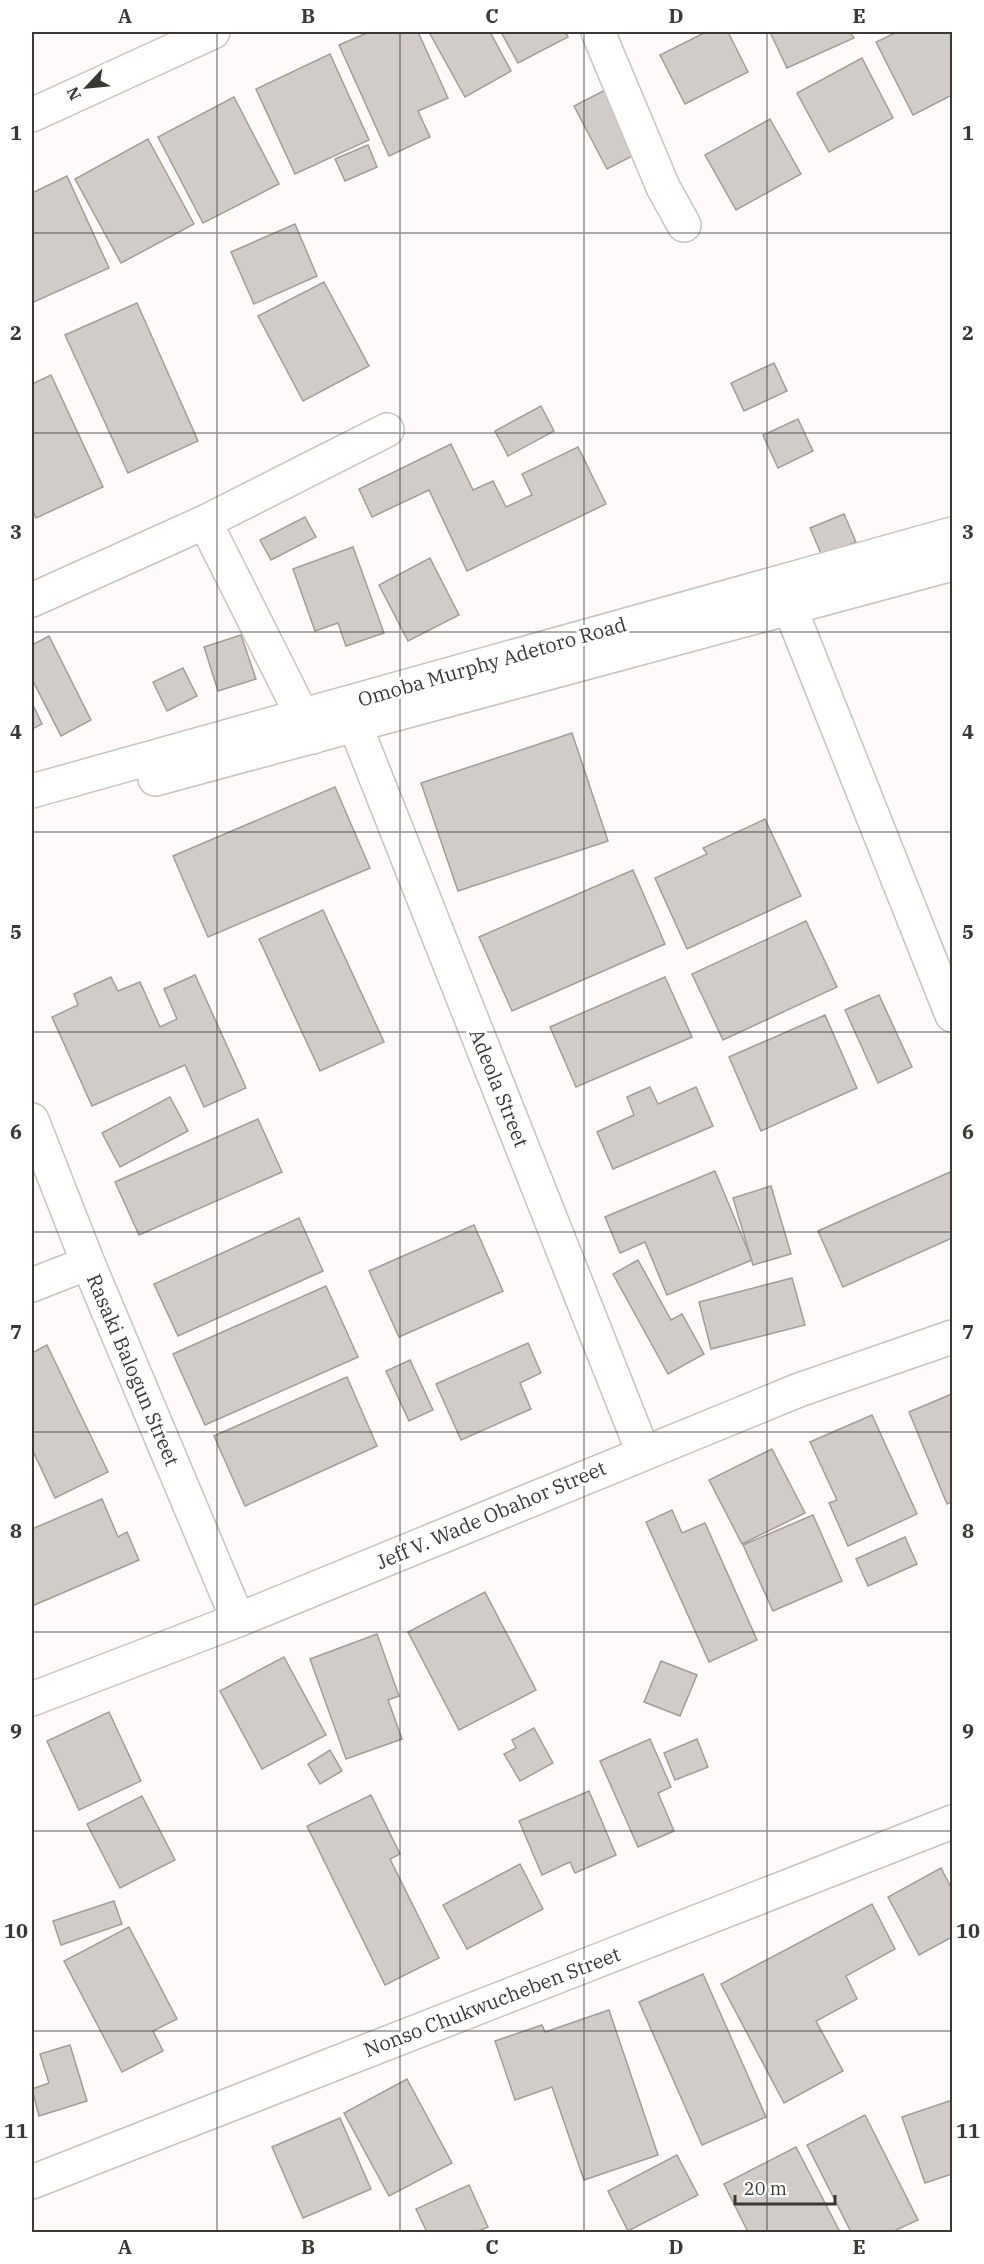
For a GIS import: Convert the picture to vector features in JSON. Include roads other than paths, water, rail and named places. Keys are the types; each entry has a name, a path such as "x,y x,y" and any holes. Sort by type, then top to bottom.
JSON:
{"street":[{"path":"32,115 213,32"},
{"path":"598,32 663,187 684,225"},
{"path":"32,600 206,522 387,430"},
{"path":"206,522 308,725"},
{"name":"Omoba Murphy Adetoro Road","path":"32,813 308,725 952,534"},
{"name":"Omoba Murphy Adetoro Road","path":"32,791 308,725 356,725 952,564"},
{"path":"790,608 952,1015"},
{"name":"Adeola Street","path":"356,725 643,1452"},
{"name":"Rasaki Balogun Street","path":"32,1120 88,1263 238,1620"},
{"path":"32,1286 88,1263"},
{"name":"Jeff V. Wade Obahor Street","path":"32,1699 238,1620 643,1452 799,1390 952,1337"},
{"name":"Nonso Chukwucheben Street","path":"32,2182 952,1822"}]}
